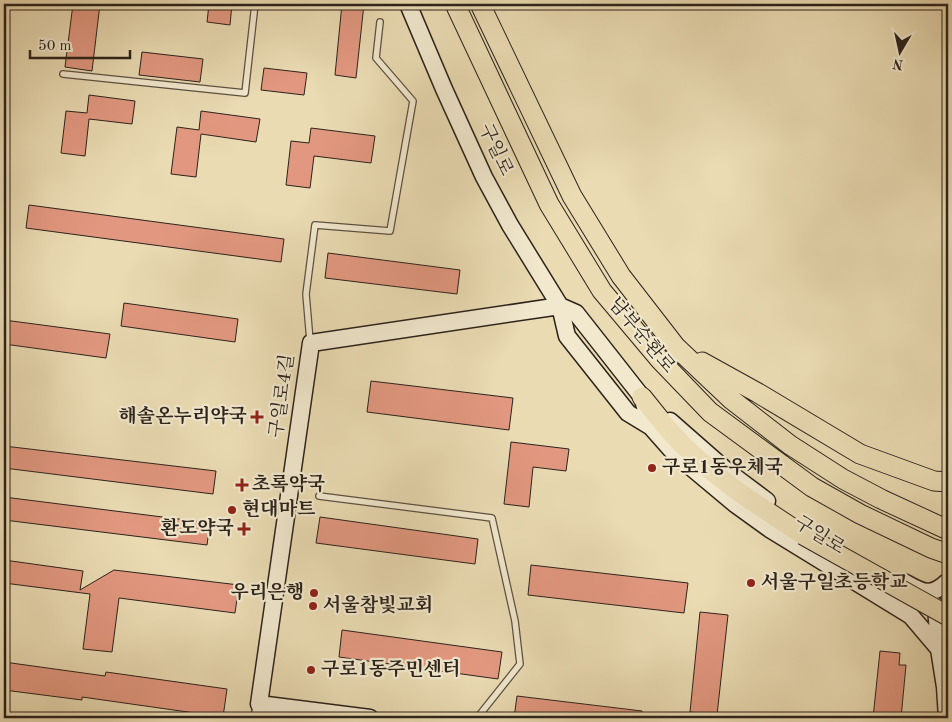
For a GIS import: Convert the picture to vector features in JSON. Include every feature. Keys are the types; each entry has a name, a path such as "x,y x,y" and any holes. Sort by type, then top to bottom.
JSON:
{"main road":[{"name":"구일로","path":"408,4 484,177 510,225 560,306 567,336 628,414 651,427 674,453 735,504 771,530 911,616 939,649"},
{"name":"남부순환로","path":"455,4 549,204 602,291 660,360 710,412 812,486 860,514 931,548 948,554"},
{"name":"남부순환로","path":"480,4 572,196 622,276 676,347 732,400 790,445 842,479 940,527"},
{"name":"구일로","path":"560,306 576,313 642,397 651,427"},
{"name":"구일로4길","path":"258,711 310,343 560,306"},
{"path":"676,347 860,454 934,481 948,482"},
{"path":"642,397 684,446 714,474 747,498 803,535 942,611 939,649 945,687 947,718"},
{"path":"642,397 758,495 810,529 923,592 933,592 940,588 948,578"},
{"path":"258,711 370,718"}],"street":[{"path":"911,616 942,611 940,602 948,578"}],"lane":[{"path":"63,74 245,93 255,4"},
{"path":"310,343 306,294 315,225 390,231 413,101 376,58 380,22"},
{"path":"319,496 492,518 515,621 520,664 477,718"}],"building":[{"path":"73,4 100,4 92,71 65,67"},
{"path":"209,4 232,4 230,25 207,22"},
{"path":"342,4 364,4 356,78 335,75"},
{"path":"142,52 203,59 200,82 139,75"},
{"path":"264,68 307,73 304,95 261,90"},
{"path":"89,95 135,101 132,124 89,119 85,156 61,153 66,111 87,113"},
{"path":"201,111 260,119 256,142 201,134 196,177 171,174 177,127 199,130"},
{"path":"311,128 375,136 371,163 314,156 310,188 286,185 291,141 309,143"},
{"path":"29,205 284,239 281,262 26,228"},
{"path":"328,253 460,270 457,294 325,278"},
{"path":"124,303 238,319 235,342 121,326"},
{"path":"4,320 110,334 106,358 4,344"},
{"path":"371,381 513,398 509,430 367,412"},
{"path":"511,442 569,449 566,471 533,467 529,507 504,504"},
{"path":"4,446 216,471 213,494 4,468"},
{"path":"4,497 210,523 207,545 4,520"},
{"path":"320,517 478,539 475,564 316,543"},
{"path":"4,560 83,571 80,590 114,570 239,585 235,613 119,598 112,652 83,649 90,594 4,583"},
{"path":"531,565 688,583 684,613 528,595"},
{"path":"700,612 728,615 717,715 690,712"},
{"path":"342,630 502,652 498,679 339,657"},
{"path":"880,651 900,653 899,665 906,665 901,718 873,718"},
{"path":"4,662 105,676 106,672 227,689 223,717 82,697 82,700 4,690"},
{"path":"517,696 642,711 641,718 514,718"}],"place":[{"name":"해솔온누리약국","path":"257,417"},
{"name":"구로1동우체국","path":"652,468"},
{"name":"초록약국","path":"242,485"},
{"name":"현대마트","path":"232,510"},
{"name":"환도약국","path":"244,529"},
{"name":"서울구일초등학교","path":"751,583"},
{"name":"우리은행","path":"314,593"},
{"name":"서울참빛교회","path":"313,606"},
{"name":"구로1동주민센터","path":"311,670"}]}
